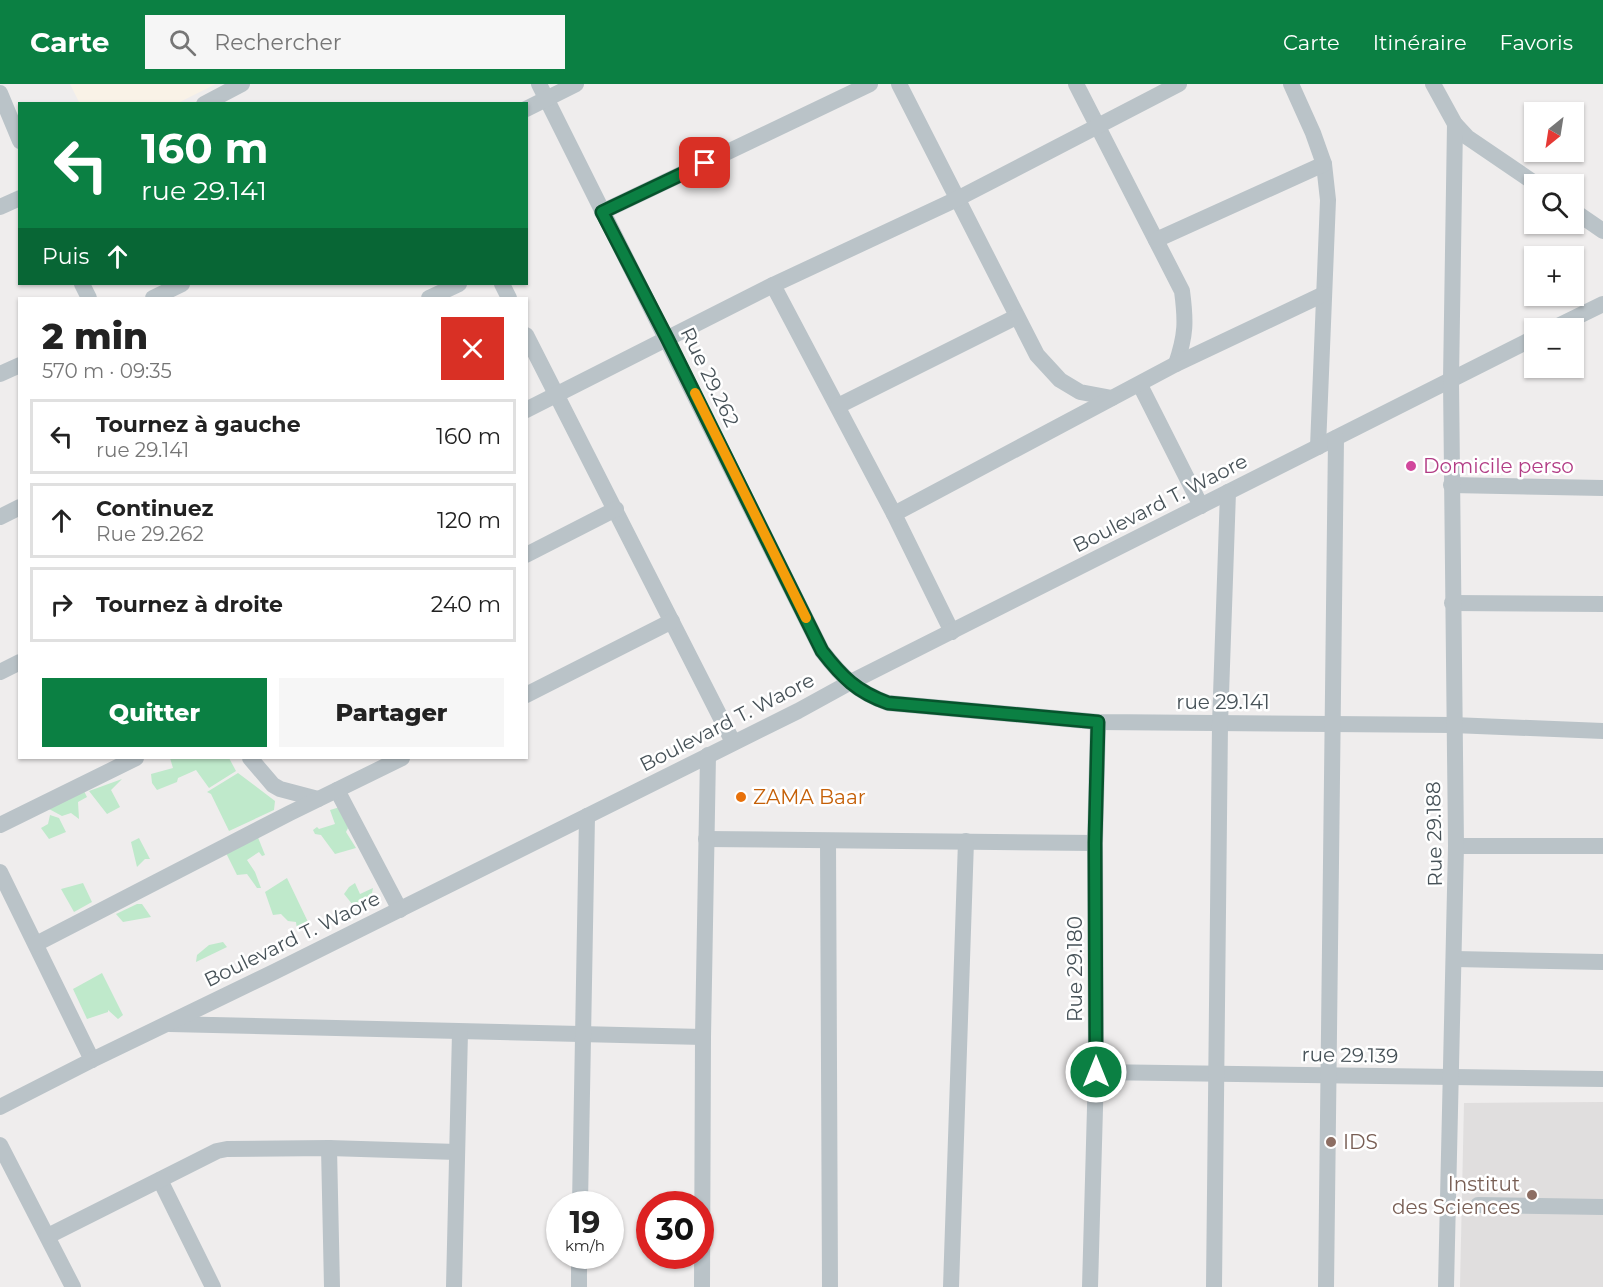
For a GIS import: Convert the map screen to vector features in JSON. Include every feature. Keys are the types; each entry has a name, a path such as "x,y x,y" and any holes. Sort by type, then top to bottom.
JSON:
{"street":[{"path":"208,102 242,84"},
{"path":"528,107 543,92 576,84"},
{"path":"602,212 870,84"},
{"path":"899,84 1016,317 1037,354 1060,380 1080,392 1112,398"},
{"path":"1076,84 1182,291 1186,321 1183,344 1176,363"},
{"path":"528,409 773,285 957,199 1179,84"},
{"path":"1291,84 1324,164 1328,200 1318,447"},
{"path":"1433,84 1455,124 1467,137 1524,176"},
{"name":"Rue 29.262","path":"543,92 822,651 849,683"},
{"path":"0,93 18,136"},
{"name":"Rue 29.188","path":"1446,1287 1456,846 1451,485 1455,124"},
{"path":"1156,240 1324,164"},
{"path":"0,207 18,199"},
{"path":"1584,218 1603,231"},
{"path":"155,297 180,285"},
{"path":"431,297 457,285"},
{"path":"773,285 894,514 952,632"},
{"path":"894,514 1140,385 1176,363 1324,294"},
{"path":"1574,318 1603,304"},
{"path":"838,406 1016,317"},
{"path":"528,339 733,742"},
{"name":"Boulevard T. Waore","path":"0,1107 798,711 849,683 1524,343"},
{"path":"0,374 18,366"},
{"path":"1140,385 1201,506"},
{"path":"1326,1287 1336,438"},
{"path":"1451,485 1603,489"},
{"path":"1214,1287 1220,723 1228,492"},
{"path":"0,518 18,508"},
{"path":"528,554 616,509"},
{"path":"1452,603 1603,604"},
{"path":"528,693 672,621"},
{"path":"0,672 18,663"},
{"name":"rue 29.141","path":"849,683 869,697 888,703 1098,722 1453,725 1603,731"},
{"name":"Rue 29.180","path":"1090,1287 1096,1072 1095,843 1098,722"},
{"path":"702,1287 703,1037 708,754"},
{"path":"0,825 134,759"},
{"path":"251,759 273,785 318,799"},
{"path":"36,944 337,790 368,766 398,759"},
{"path":"337,790 400,910"},
{"path":"580,1191 587,816"},
{"path":"706,839 1095,843"},
{"path":"828,840 830,1287"},
{"path":"951,1287 966,841"},
{"path":"1456,846 1603,846"},
{"path":"0,872 92,1060"},
{"path":"1455,959 1603,962"},
{"path":"166,1024 703,1037"},
{"path":"454,1287 460,1032"},
{"name":"rue 29.139","path":"1096,1072 1603,1079"},
{"path":"0,1145 74,1287"},
{"path":"48,1236 217,1150 329,1148 456,1152"},
{"path":"329,1148 332,1287"},
{"path":"160,1180 213,1287"},
{"path":"1478,1205 1603,1207"},
{"path":"579,1269 579,1287"}],"shaded area":[{"path":"70,84 216,84 180,102 79,102"},
{"name":"Institut des Sciences","path":"1603,1102 1603,1287 1460,1287 1464,1103"}],"green space":[{"path":"170,759 230,759 236,771 209,788 196,770 178,778 177,782 157,790 152,783 151,774 173,768"},
{"path":"238,773 275,801 274,810 229,831 211,794 207,792"},
{"path":"122,779 111,790 120,807 107,814 89,791"},
{"path":"84,791 87,797 78,802 79,819 71,813 62,816 49,809"},
{"path":"340,807 348,828 346,832 356,848 335,854 321,835 315,834 313,830 317,827 319,829 335,824 330,810"},
{"path":"50,815 59,818 66,832 49,839 41,828 48,824"},
{"path":"257,835 265,855 262,856 259,852 247,860 261,888 257,888 247,874 237,875 226,853"},
{"path":"139,838 150,859 145,859 137,867 131,842"},
{"path":"287,878 308,922 297,929 296,922 288,921 281,914 273,915 265,892"},
{"path":"83,883 92,902 74,912 61,889"},
{"path":"355,883 360,894 373,888 370,903 357,910 344,894"},
{"path":"142,904 151,917 123,922 116,914"},
{"path":"223,942 227,947 196,962 197,955 209,945"},
{"path":"102,973 123,1015 118,1019 108,1010 108,1012 87,1019 73,989"}],"slow traffic":[{"path":"695,393 806,618"}],"place":[{"name":"Domicile perso","path":"1411,466"},
{"name":"ZAMA Baar","path":"741,797"},
{"name":"IDS","path":"1331,1142"},
{"name":"Institut des Sciences","path":"1532,1195"}],"route":[{"path":"705,163 602,212 822,651 849,683 869,697 888,703 1098,722 1095,843 1096,1072"}]}
